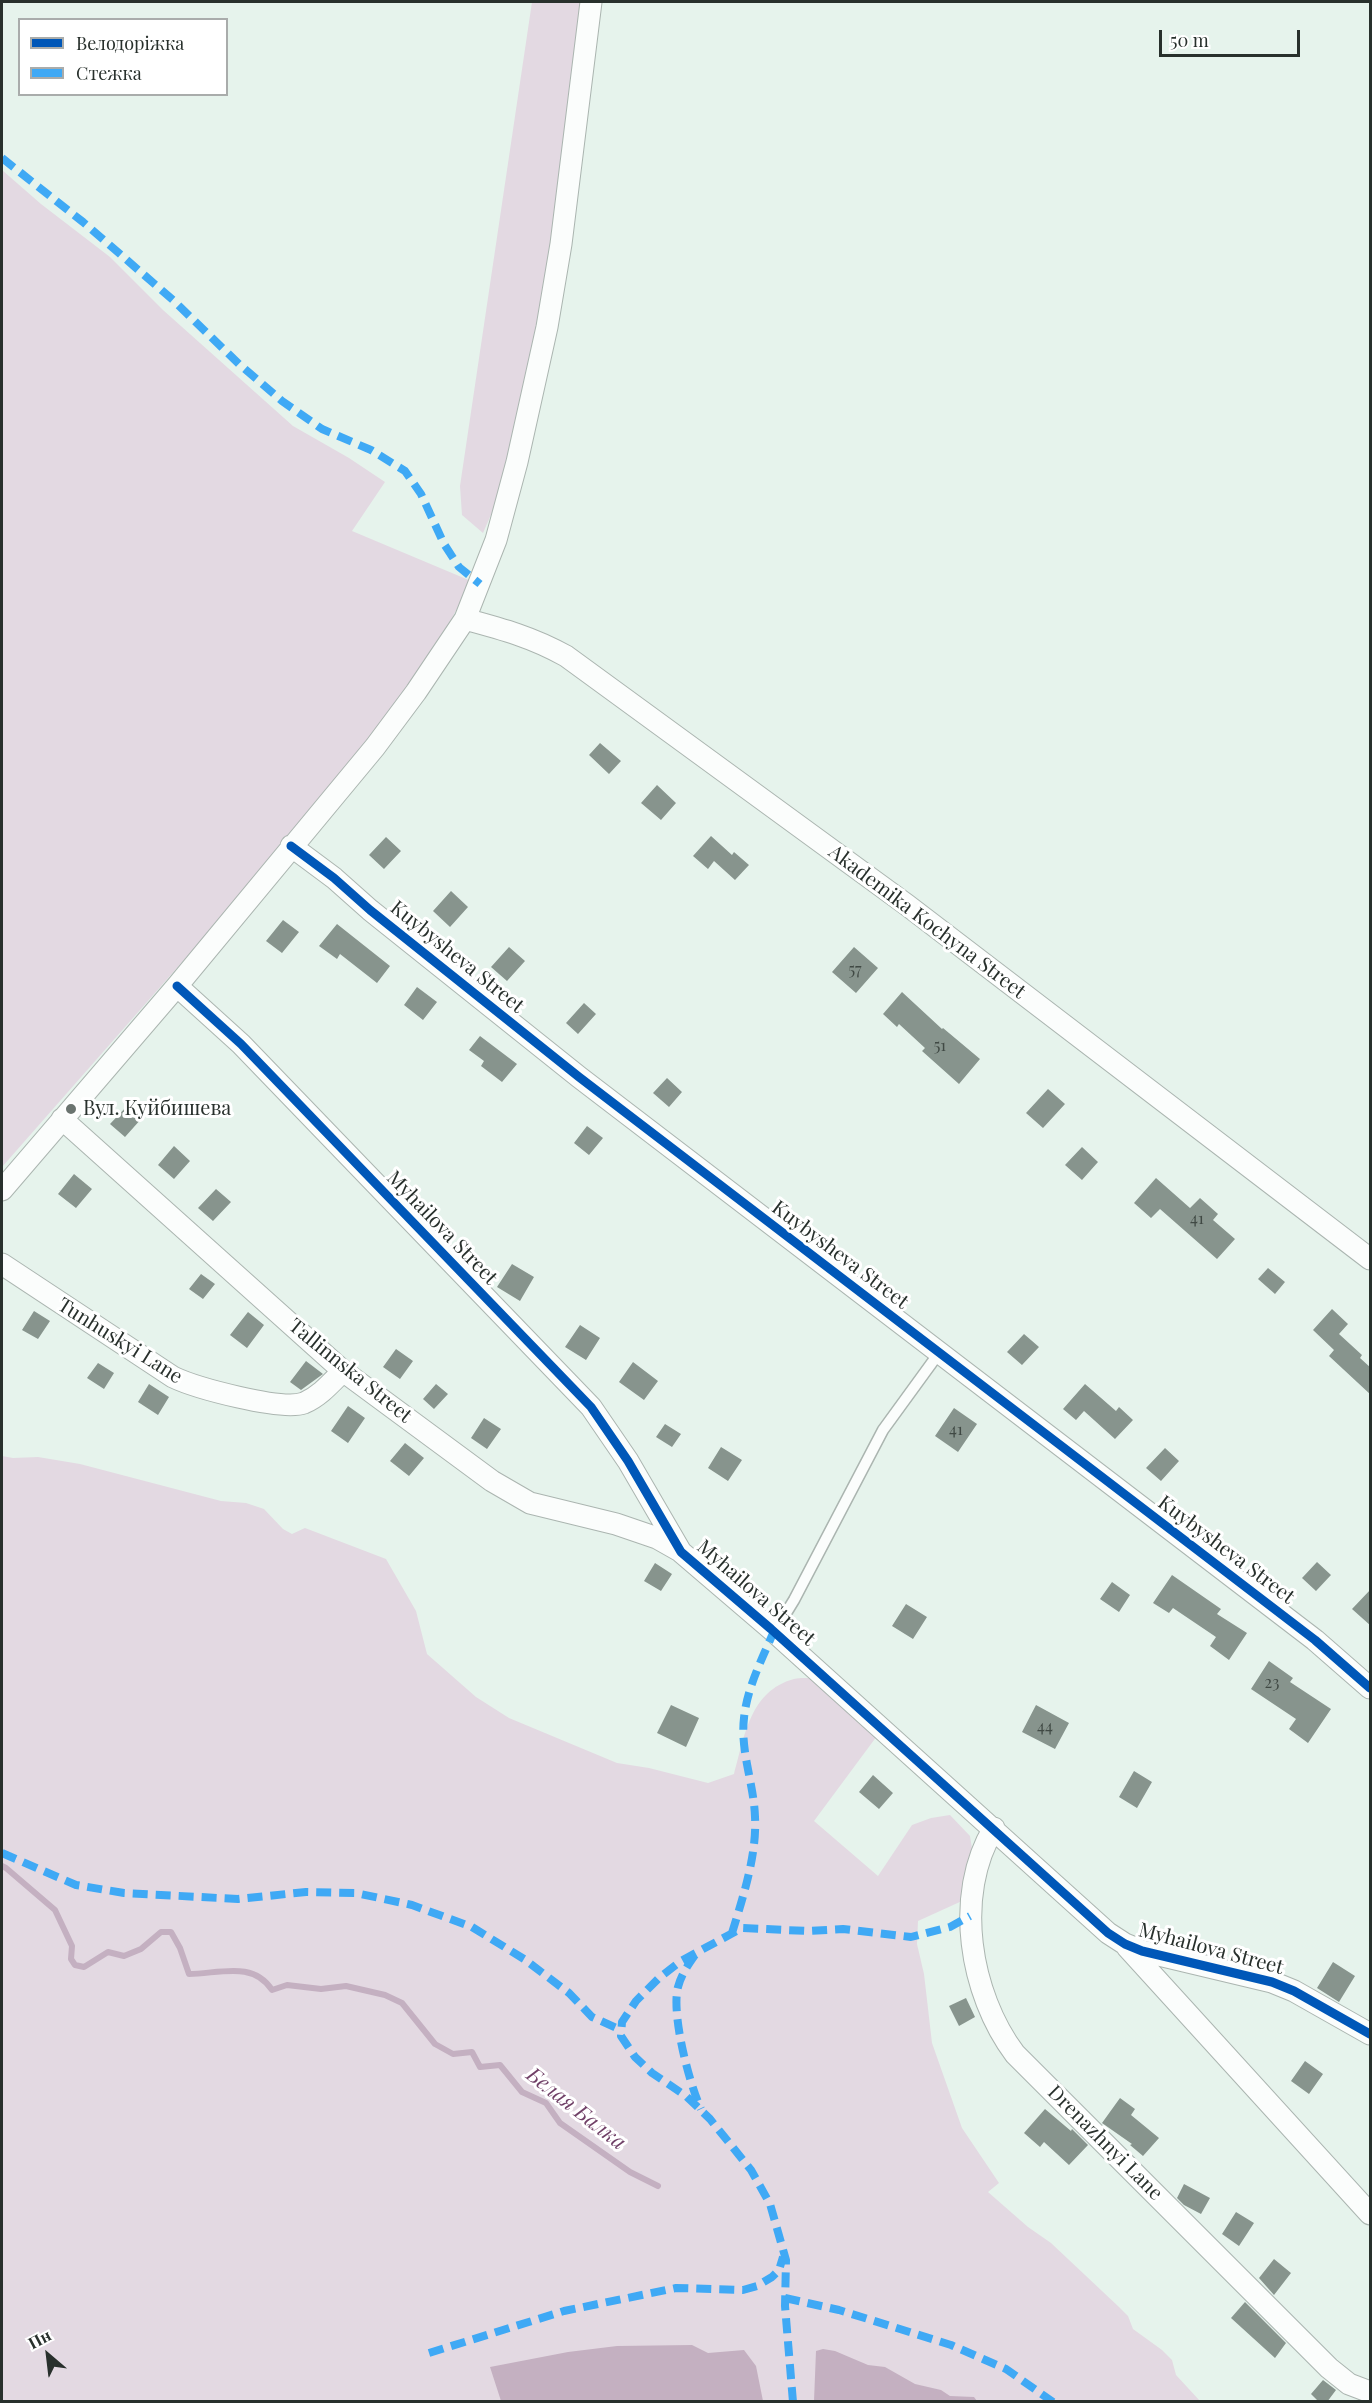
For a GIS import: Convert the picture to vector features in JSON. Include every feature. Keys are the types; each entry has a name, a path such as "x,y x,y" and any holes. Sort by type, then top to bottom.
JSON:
{"street":[{"path":"2,1190 177,986 396,720 465,619 496,540 517,462 547,327 561,244 591,2"},
{"name":"Akademika Kochyna Street","path":"465,619 517,632 566,656 907,905 1371,1259"},
{"name":"Kuybysheva Street","path":"291,846 334,878 379,918 579,1077 1315,1640 1371,1688"},
{"name":"Myhailova Street","path":"177,986 241,1044 591,1407 628,1461 681,1552 771,1629 1108,1933 1125,1944 1170,1958 1272,1982 1294,1991 1371,2034"},
{"name":"Tallinnska Street","path":"62,1119 343,1371 511,1494 530,1503 616,1524 657,1538 681,1552"},
{"name":"Tunhuskyi Lane","path":"2,1264 154,1364 192,1386 277,1404 301,1404 317,1396 343,1371"},
{"name":"Drenazhnyi Lane","path":"994,1828 982,1853 971,1906 970,1925 973,1948 991,2016 1002,2036 1015,2054 1329,2368 1349,2384 1371,2392"},
{"path":"1125,1944 1371,2214"}],"lane":[{"path":"771,1629 783,1618 794,1600 883,1430 939,1353"}],"shaded area":[{"path":"532,2 583,2 556,248 500,494 483,533 462,515 460,486"},
{"path":"2,170 41,204 110,257 163,310 293,426 385,482 352,531 471,581 428,665 285,845 2,1167"},
{"path":"2,1456 38,1457 80,1464 221,1501 246,1503 264,1509 283,1529 292,1534 305,1528 386,1559 416,1611 427,1654 476,1697 509,1718 617,1763 649,1768 708,1783 734,1774 746,1730 759,1704 779,1685 794,1679 813,1677 877,1736 814,1821 878,1876 912,1825 931,1818 950,1815 970,1836 974,1861 962,1901 918,1921 917,1944 924,1974 932,2043 962,2128 999,2183 988,2192 1028,2227 1051,2243 1119,2307 1128,2316 1133,2329 1172,2360 1176,2375 1200,2401 2,2401"},
{"path":"692,2345 708,2353 744,2350 756,2366 763,2401 501,2401 490,2367 568,2352 617,2346"},
{"path":"823,2349 835,2351 868,2365 885,2367 915,2384 941,2390 950,2396 974,2397 977,2401 814,2401 816,2351"}],"building":[{"path":"600,743 621,761 609,774 589,755"},
{"path":"657,785 676,803 661,820 641,803"},
{"path":"711,836 732,855 734,852 749,865 735,880 714,861 708,869 693,856"},
{"path":"386,837 401,851 384,869 369,855"},
{"path":"451,891 468,907 450,927 433,911"},
{"path":"283,920 299,932 282,953 266,941"},
{"path":"337,924 390,966 377,983 340,954 337,959 319,946"},
{"path":"509,947 525,961 507,981 491,967"},
{"path":"854,947 878,968 856,993 832,972"},
{"path":"417,987 437,1002 423,1020 404,1005"},
{"path":"902,992 942,1029 980,1059 959,1084 922,1051 925,1048 899,1024 897,1027 883,1014"},
{"path":"584,1003 596,1014 578,1034 566,1023"},
{"path":"480,1036 517,1064 502,1082 481,1066 484,1061 469,1050"},
{"path":"667,1078 682,1092 669,1107 653,1093"},
{"path":"1048,1089 1065,1104 1043,1128 1026,1113"},
{"path":"128,1105 142,1118 125,1137 110,1124"},
{"path":"587,1126 603,1138 589,1155 574,1143"},
{"path":"174,1146 190,1161 174,1179 158,1165"},
{"path":"1082,1147 1098,1162 1082,1180 1065,1165"},
{"path":"74,1174 92,1189 76,1208 58,1194"},
{"path":"1156,1178 1190,1208 1200,1198 1218,1214 1213,1220 1235,1239 1217,1259 1160,1209 1151,1218 1134,1203"},
{"path":"216,1189 231,1202 213,1221 198,1208"},
{"path":"512,1264 534,1277 520,1301 497,1287"},
{"path":"1268,1268 1285,1282 1275,1294 1258,1279"},
{"path":"201,1274 215,1284 203,1299 189,1289"},
{"path":"1332,1309 1348,1324 1339,1334 1362,1355 1360,1358 1371,1368 1371,1395 1329,1356 1334,1350 1313,1330"},
{"path":"34,1311 50,1321 38,1339 22,1330"},
{"path":"248,1312 264,1325 247,1348 230,1335"},
{"path":"580,1325 600,1338 586,1360 565,1347"},
{"path":"1024,1334 1039,1347 1022,1365 1007,1352"},
{"path":"396,1349 413,1361 400,1379 383,1367"},
{"path":"306,1361 323,1374 301,1390 290,1382"},
{"path":"633,1362 658,1381 644,1400 619,1382"},
{"path":"98,1363 114,1373 104,1389 87,1378"},
{"path":"149,1384 169,1397 158,1415 138,1402"},
{"path":"436,1384 448,1394 434,1409 423,1399"},
{"path":"1085,1384 1116,1411 1119,1407 1133,1420 1115,1439 1084,1411 1076,1420 1063,1409"},
{"path":"348,1406 365,1418 348,1443 331,1431"},
{"path":"954,1408 977,1424 958,1452 935,1436"},
{"path":"484,1418 501,1429 487,1449 471,1438"},
{"path":"665,1424 681,1434 672,1447 656,1437"},
{"path":"405,1443 424,1458 409,1476 390,1461"},
{"path":"721,1447 742,1460 728,1481 708,1468"},
{"path":"1165,1448 1179,1461 1161,1481 1146,1468"},
{"path":"1317,1562 1331,1575 1316,1591 1302,1578"},
{"path":"655,1563 672,1574 661,1591 644,1581"},
{"path":"1172,1575 1221,1609 1217,1614 1247,1633 1229,1660 1210,1646 1216,1637 1173,1608 1169,1613 1153,1603"},
{"path":"1112,1582 1130,1595 1119,1612 1100,1599"},
{"path":"1371,1589 1371,1626 1352,1609"},
{"path":"906,1604 927,1617 913,1639 892,1626"},
{"path":"1269,1661 1293,1678 1290,1682 1331,1709 1308,1743 1289,1729 1296,1719 1251,1689"},
{"path":"671,1705 699,1718 686,1747 657,1733"},
{"path":"1036,1705 1069,1723 1055,1749 1022,1732"},
{"path":"1134,1771 1152,1782 1137,1808 1119,1797"},
{"path":"873,1775 893,1793 879,1809 859,1792"},
{"path":"1333,1962 1355,1976 1339,2002 1317,1988"},
{"path":"966,1998 975,2017 959,2026 949,2006"},
{"path":"1305,2061 1323,2074 1309,2094 1291,2081"},
{"path":"1120,2098 1135,2109 1131,2115 1159,2138 1143,2156 1130,2145 1132,2144 1102,2123"},
{"path":"1045,2109 1071,2131 1072,2129 1088,2145 1069,2165 1044,2142 1040,2147 1024,2133"},
{"path":"1184,2184 1210,2198 1201,2214 1184,2205 1177,2198"},
{"path":"1236,2212 1254,2223 1239,2246 1222,2234"},
{"path":"1274,2259 1291,2273 1274,2295 1259,2278"},
{"path":"1245,2302 1286,2343 1275,2358 1231,2318"},
{"path":"1323,2380 1336,2390 1327,2402 1319,2402 1311,2394"}],"waterway":[{"name":"Белая Балка","path":"2,1866 55,1910 72,1946 71,1959 75,1965 84,1967 108,1952 124,1956 141,1949 161,1932 171,1932 180,1948 189,1974 245,1972 255,1975 272,1990 287,1985 321,1989 346,1986 385,1995 402,2003 435,2044 453,2054 472,2052 480,2067 500,2065 522,2092 546,2103 560,2123 630,2172 658,2186"}],"marked path":[{"path":"2,158 83,222 173,300 239,364 282,401 322,429 371,450 405,471 421,494 444,544 459,567 480,584"},
{"path":"732,1933 748,1876 755,1831 754,1805 745,1755 744,1718 752,1685 774,1631"},
{"path":"2,1853 76,1885 124,1893 238,1899 306,1892 356,1893 412,1905 472,1927 524,1959 569,1993 592,2017 621,2030"},
{"path":"793,2402 785,2306 786,2260 770,2204 751,2170 710,2119 686,2096 652,2073 635,2057 621,2036 622,2022 636,2001 659,1978 681,1961 742,1928 807,1931 843,1929 911,1937 950,1927 970,1916"},
{"path":"695,1955 679,1983 676,1999 679,2031 691,2083 701,2109"},
{"path":"429,2353 564,2311 676,2288 743,2290 757,2286 772,2277 779,2270 783,2257"},
{"path":"785,2298 839,2310 951,2345 1006,2369 1053,2402"}],"cycle path":[{"path":"291,846 334,878 370,910 579,1077 1315,1640 1370,1688"},
{"path":"177,986 241,1044 591,1407 628,1461 681,1552 771,1629 1108,1933 1142,1951 1272,1982 1294,1991 1370,2034"}],"place":[{"name":"Вул. Куйбишева","path":"71,1109"}]}
